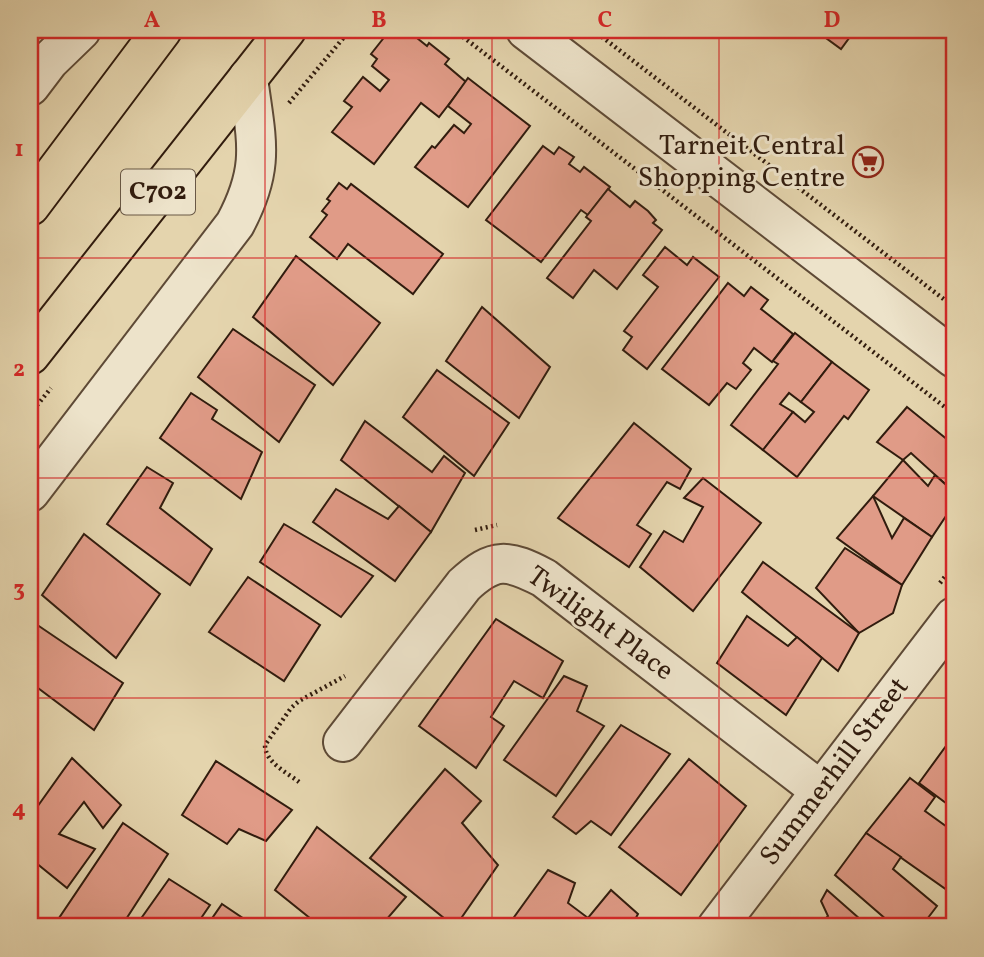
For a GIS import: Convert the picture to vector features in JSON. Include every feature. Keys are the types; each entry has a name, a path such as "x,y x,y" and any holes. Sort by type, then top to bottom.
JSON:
{"highway":[{"path":"30,206 162,30"},
{"name":"C702","path":"30,355 286,30"}],"street":[{"path":"30,86 48,61 81,30"},
{"path":"526,30 954,358"},
{"path":"30,492 227,235 241,213 254,177 257,156 248,78"},
{"name":"Twilight Place","path":"343,742 464,585 477,572 491,565 511,563 544,578 821,790"},
{"name":"Summerhill Street","path":"717,927 954,617"}],"path":[{"path":"287,106 350,30"},
{"path":"454,30 954,414"},
{"path":"593,30 954,307"},
{"path":"468,533 490,525 506,524"},
{"path":"299,782 269,759 265,752 268,738 299,701 352,671"}],"building":[{"path":"390,30 407,30 427,46 429,43 449,59 445,64 466,82 439,117 421,103 374,164 332,132 352,107 344,101 363,77 380,91 389,80 372,66 377,59 371,54"},
{"name":"Tarneit Central Shopping Centre","path":"815,30 855,30 841,49"},
{"path":"468,78 530,126 468,207 415,167 454,125 464,133 471,124 448,106"},
{"path":"543,146 554,154 559,147 574,157 569,164 580,172 584,167 610,187 588,215 581,210 541,262 486,220"},
{"path":"339,183 347,189 351,184 443,254 413,294 348,244 337,259 310,237 327,215 322,211"},
{"path":"608,189 630,207 635,201 648,211 656,220 653,223 662,230 617,289 594,270 573,298 547,278 591,221 586,217"},
{"path":"665,247 687,265 693,257 719,277 647,369 623,350 632,337 624,331 658,287 643,275"},
{"path":"296,256 380,323 333,385 253,317"},
{"path":"728,283 744,296 751,287 768,300 761,309 793,334 772,362 754,348 743,363 751,370 736,389 727,383 709,405 662,369"},
{"path":"482,307 550,367 519,418 446,361"},
{"path":"233,329 315,385 279,442 198,377"},
{"path":"795,333 832,362 801,402 789,393 780,404 793,412 763,450 731,425 778,364 773,361"},
{"path":"832,362 869,390 848,419 844,416 797,477 763,450 793,412 805,422 814,412 801,402"},
{"path":"437,370 509,423 474,476 403,417"},
{"path":"191,393 217,410 212,419 262,452 241,499 160,438"},
{"path":"907,407 954,445 954,492 911,453 903,460 877,442"},
{"path":"365,421 432,472 444,456 465,473 431,532 341,460"},
{"path":"634,423 691,469 680,489 667,482 637,525 651,534 629,567 558,518"},
{"path":"903,460 928,486 935,475 954,492 954,504 932,537 873,496"},
{"path":"147,467 173,483 160,508 212,549 190,585 107,524"},
{"path":"703,478 761,523 693,611 640,567 664,531 683,542 703,507 684,498"},
{"path":"336,489 388,519 399,506 431,532 395,581 313,522"},
{"path":"873,496 892,538 904,518 932,537 902,585 837,538"},
{"path":"284,524 373,576 341,617 260,562"},
{"path":"84,534 160,594 116,658 42,595"},
{"path":"845,548 902,585 893,613 859,633 816,588"},
{"path":"763,562 859,633 838,671 742,592"},
{"path":"248,577 320,625 284,681 209,632"},
{"path":"747,616 788,646 797,637 822,658 786,715 717,663"},
{"path":"496,619 563,661 543,698 514,681 491,717 504,726 476,768 419,726"},
{"path":"30,620 123,683 94,730 30,682"},
{"path":"564,676 587,686 577,711 604,726 556,796 504,760"},
{"path":"621,725 670,754 611,835 591,821 576,834 553,817"},
{"path":"954,735 954,809 919,783"},
{"path":"72,758 121,805 103,828 84,802 59,834 95,849 67,888 30,858 30,817"},
{"path":"689,759 746,806 681,895 619,847"},
{"path":"216,761 292,810 266,841 239,829 227,844 182,815"},
{"path":"445,769 481,801 462,823 498,865 455,927 370,858"},
{"path":"910,778 935,797 925,811 954,832 954,880 947,890 866,833"},
{"path":"123,823 168,854 121,927 66,927 57,921"},
{"path":"317,827 406,897 380,927 321,927 275,890"},
{"path":"866,833 901,857 893,869 937,906 921,927 895,927 835,875"},
{"path":"548,870 575,883 568,903 588,918 611,890 638,914 631,927 523,927 512,920"},
{"path":"169,879 210,905 195,927 135,927"},
{"path":"827,890 869,927 818,927 828,916 821,901"},
{"path":"222,904 253,925 206,927"}],"place":[{"name":"Tarneit Central Shopping Centre","path":"868,162"}]}
